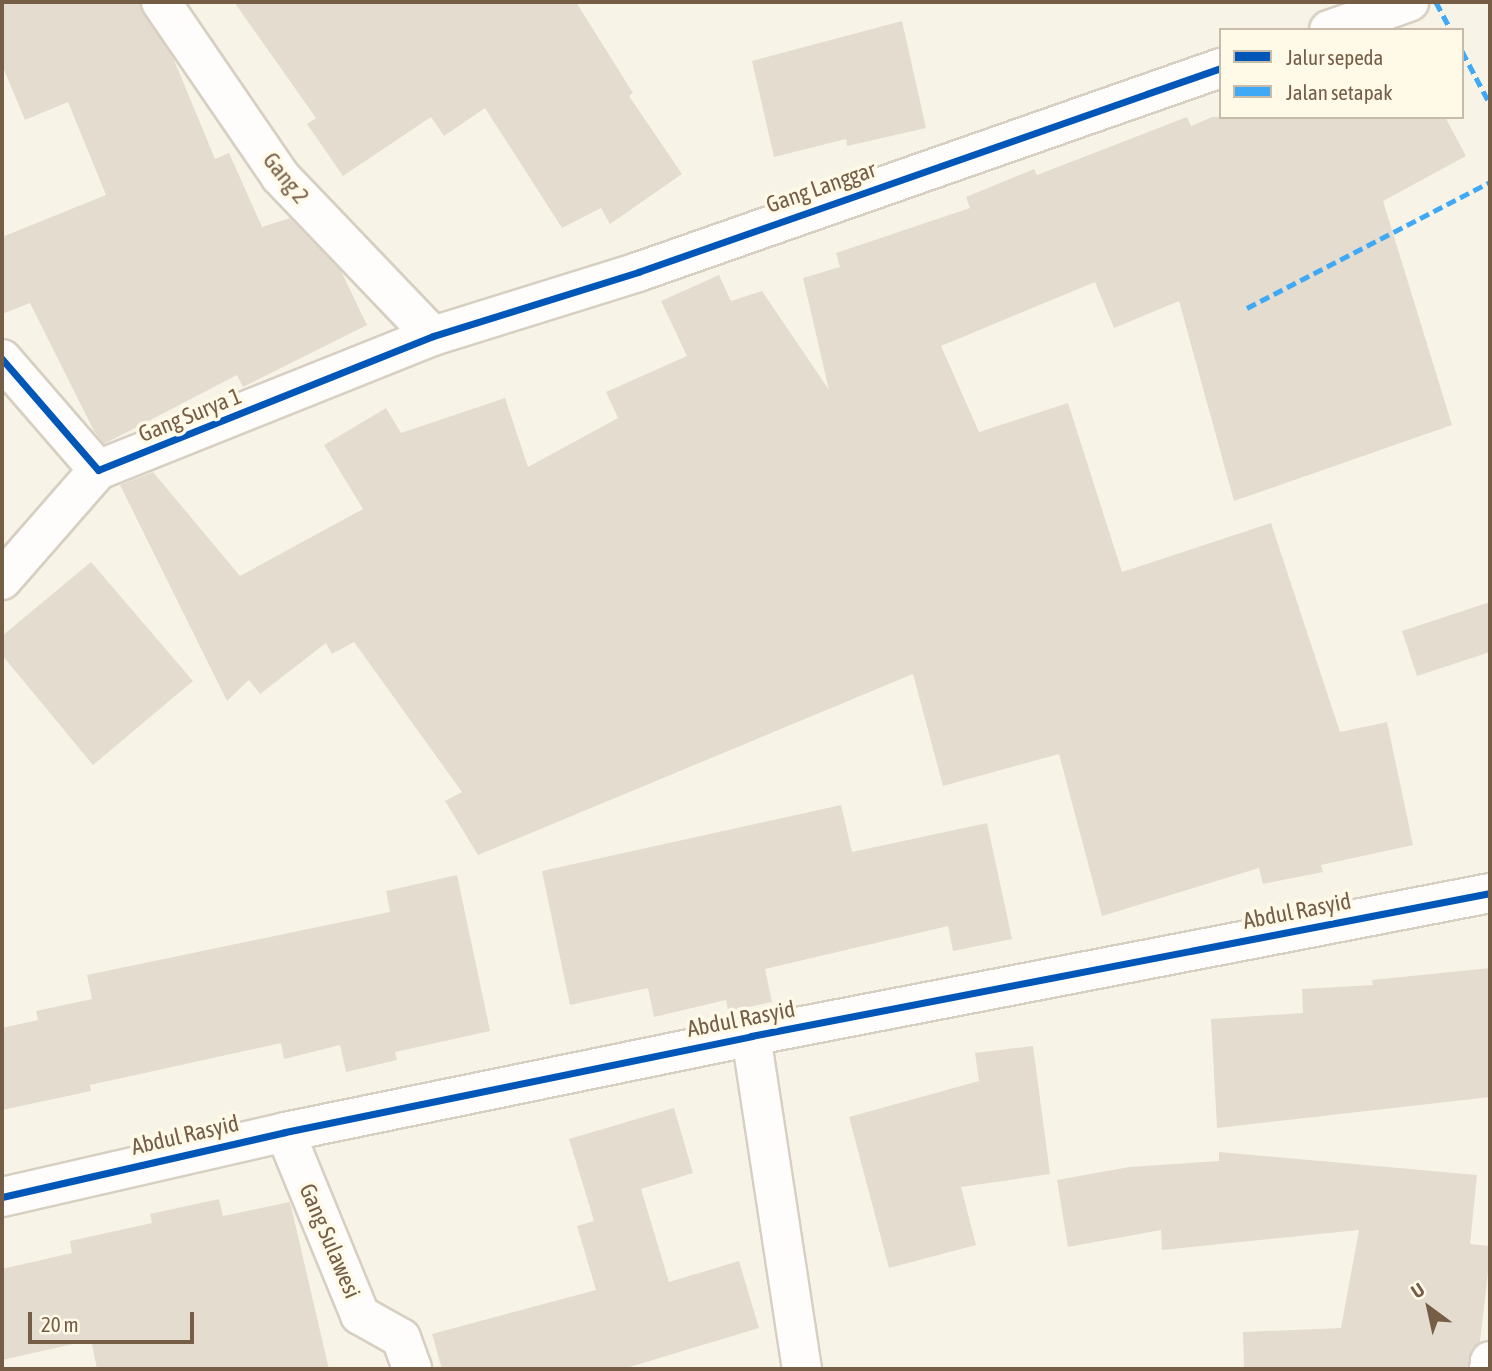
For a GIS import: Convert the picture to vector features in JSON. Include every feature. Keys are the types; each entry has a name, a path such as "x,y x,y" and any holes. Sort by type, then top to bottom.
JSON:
{"street":[{"name":"Gang 2","path":"161,2 280,176 433,336"},
{"path":"1335,28 1409,2"},
{"name":"Gang Langgar","path":"433,336 638,272 1219,69"},
{"name":"Gang Surya 1","path":"98,470 433,336"},
{"path":"2,359 98,470 2,580"},
{"name":"Abdul Rasyid","path":"2,1197 285,1132 751,1037 1490,893"},
{"path":"751,1037 803,1369"},
{"name":"Gang Sulawesi","path":"285,1132 360,1315 401,1338 412,1369"},
{"path":"1489,1369 1490,1361"}],"building":[{"path":"2,2 139,2 174,60 215,159 229,153 262,227 290,218 341,271 367,325 243,387 237,375 104,444 94,431 30,303 2,314 2,237 106,195 68,102 25,120 2,65"},
{"path":"234,2 576,2 633,93 629,96 682,174 610,224 601,208 562,228 485,108 444,136 431,117 343,176 307,124 316,118"},
{"path":"902,21 926,128 847,146 846,139 774,157 752,61"},
{"path":"1187,117 1191,126 1212,117 1446,119 1466,156 1383,201 1452,425 1234,501 1179,301 1114,328 1095,282 941,346 979,432 1068,403 1122,572 1271,523 1340,732 1387,722 1413,845 1321,865 1323,872 1263,884 1259,868 1102,916 1059,754 943,786 913,674 478,855 445,801 462,792 354,642 332,654 326,643 260,694 249,680 227,701 120,485 153,472 240,576 363,509 324,445 386,408 401,433 505,398 528,467 618,418 606,392 687,356 661,301 719,275 731,301 762,291 829,390 803,278 840,267 836,253 970,208 966,197 1034,169 1037,175"},
{"path":"91,562 193,681 93,765 2,655 2,636"},
{"path":"1490,602 1490,652 1417,676 1402,631"},
{"path":"841,805 852,852 987,823 1012,939 953,951 948,926 765,969 772,1002 728,1011 726,1000 654,1017 648,988 570,1005 542,871"},
{"path":"457,875 490,1031 395,1052 397,1060 346,1072 340,1045 284,1059 281,1043 90,1085 91,1091 2,1110 2,1028 38,1020 36,1011 92,999 87,975 390,912 386,891"},
{"path":"1490,968 1490,1097 1217,1128 1211,1019 1303,1013 1302,989 1373,985 1372,980"},
{"path":"1033,1046 1050,1174 961,1187 976,1245 889,1268 849,1117 979,1081 975,1053"},
{"path":"674,1108 693,1173 641,1189 669,1282 739,1261 759,1328 623,1369 442,1369 432,1334 596,1290 577,1226 594,1221 569,1139"},
{"path":"1219,1152 1477,1175 1470,1244 1490,1246 1490,1255 1480,1342 1472,1348 1468,1369 1244,1369 1243,1332 1341,1328 1359,1230 1162,1250 1161,1230 1068,1247 1057,1180 1129,1167 1219,1161"},
{"path":"219,1199 223,1216 290,1202 329,1369 97,1369 91,1340 2,1360 2,1269 72,1253 70,1241 152,1223 150,1214"}],"marked path":[{"path":"1436,2 1450,28"},
{"path":"1464,55 1490,104"},
{"path":"1247,308 1490,182"}],"cycle path":[{"path":"2,359 98,470 433,336 638,272 1219,69"},
{"path":"2,1197 285,1132 751,1036 1490,893"}]}
